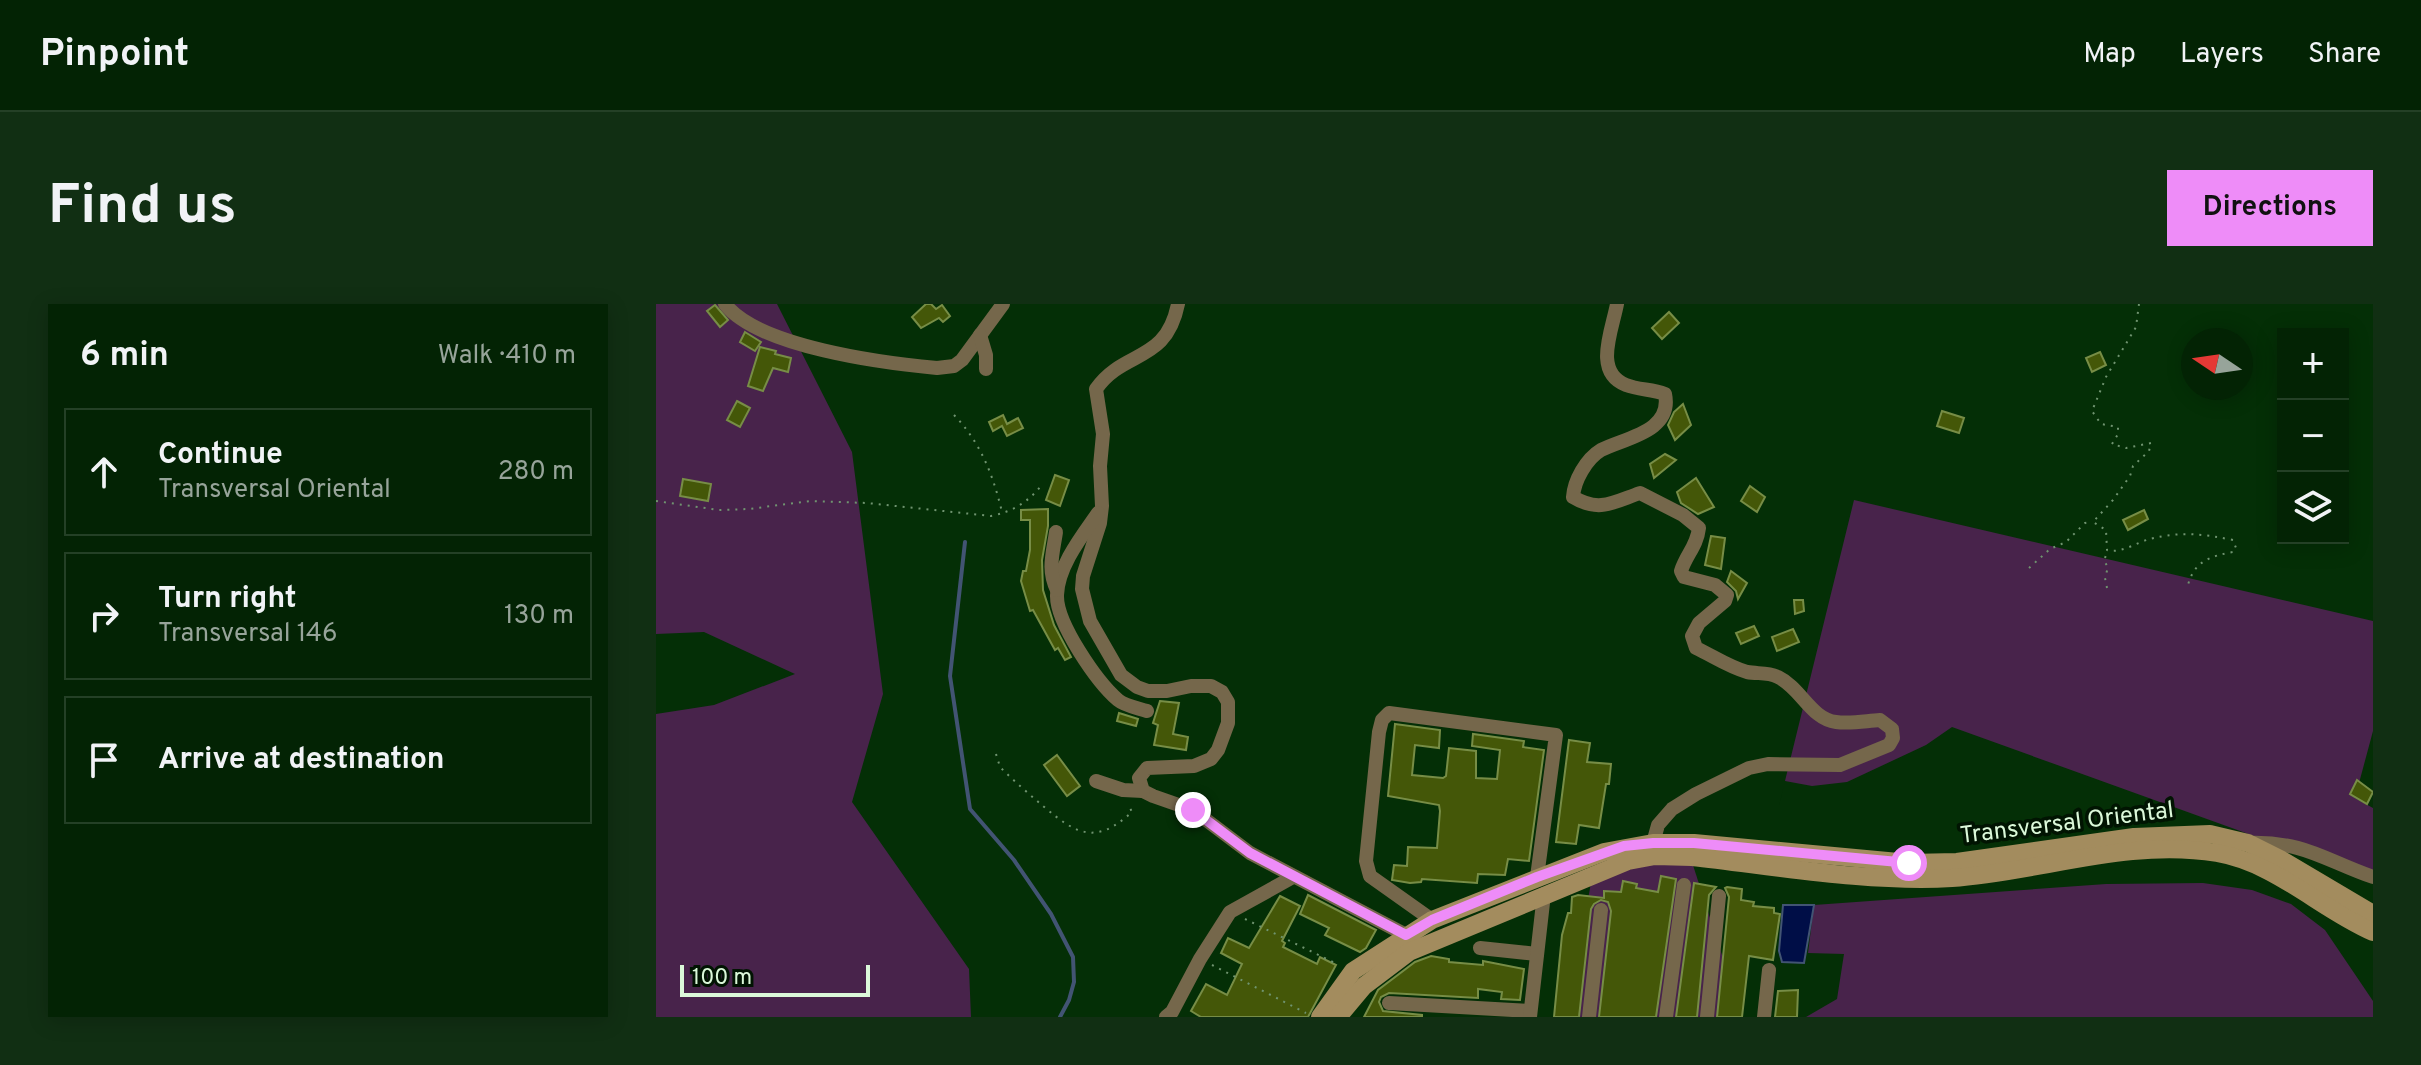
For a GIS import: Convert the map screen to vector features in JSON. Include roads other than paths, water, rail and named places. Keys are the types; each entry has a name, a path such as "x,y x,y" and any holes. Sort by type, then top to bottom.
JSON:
{"main road":[{"name":"Transversal Oriental","path":"1338,1017 1364,986 1409,952 1604,852 1653,843 1694,843 1909,863 1957,862 2134,837 2210,834 2248,843 2373,914"},
{"name":"Transversal Oriental","path":"1320,1017 1353,971 1432,920 1540,886 1655,856 1913,879 1997,873 2158,849 2192,850 2243,859 2373,932"}],"street":[{"path":"725,304 738,319 806,346 937,368 954,366 969,353 1003,304"},
{"path":"1143,791 1139,778 1147,768 1194,766 1211,759 1218,750 1228,723 1228,702 1222,692 1211,686 1148,691 1121,675 1090,621 1082,589 1102,506 1100,466 1103,434 1096,389 1106,375 1147,354 1161,342 1171,328 1178,304"},
{"path":"1617,304 1605,361 1608,371 1622,383 1665,394 1666,405 1653,426 1627,442 1602,449 1593,456 1574,485 1573,497 1585,504 1601,507 1640,493 1683,515 1699,528 1694,551 1681,571 1684,577 1715,585 1727,595 1725,601 1699,623 1692,636 1696,648 1731,666 1773,675 1790,683 1820,716 1833,722 1880,720 1892,729 1893,738 1889,745 1840,765 1768,764 1749,768 1672,809 1658,825 1653,843"},
{"path":"980,335 986,355 986,369"},
{"path":"1058,590 1069,558 1102,506"},
{"path":"1056,532 1051,578 1058,590 1061,620 1081,654 1117,699 1147,711"},
{"path":"1389,1003 1530,1014 1556,735 1389,713 1382,720 1366,861 1370,876 1432,920"},
{"path":"1096,781 1123,790 1143,791 1193,810 1250,853 1406,935"},
{"path":"2248,843 2278,842 2320,854 2373,877"},
{"path":"1173,1015 1200,959 1230,912 1293,877"},
{"path":"1666,1017 1684,885"},
{"path":"1707,1017 1719,896"},
{"path":"1589,1017 1601,910"},
{"path":"1480,948 1537,954"},
{"path":"1764,1017 1769,970"}],"waterway":[{"path":"965,542 950,676 970,809 1014,860 1051,914 1073,957 1074,982 1060,1017"}]}
